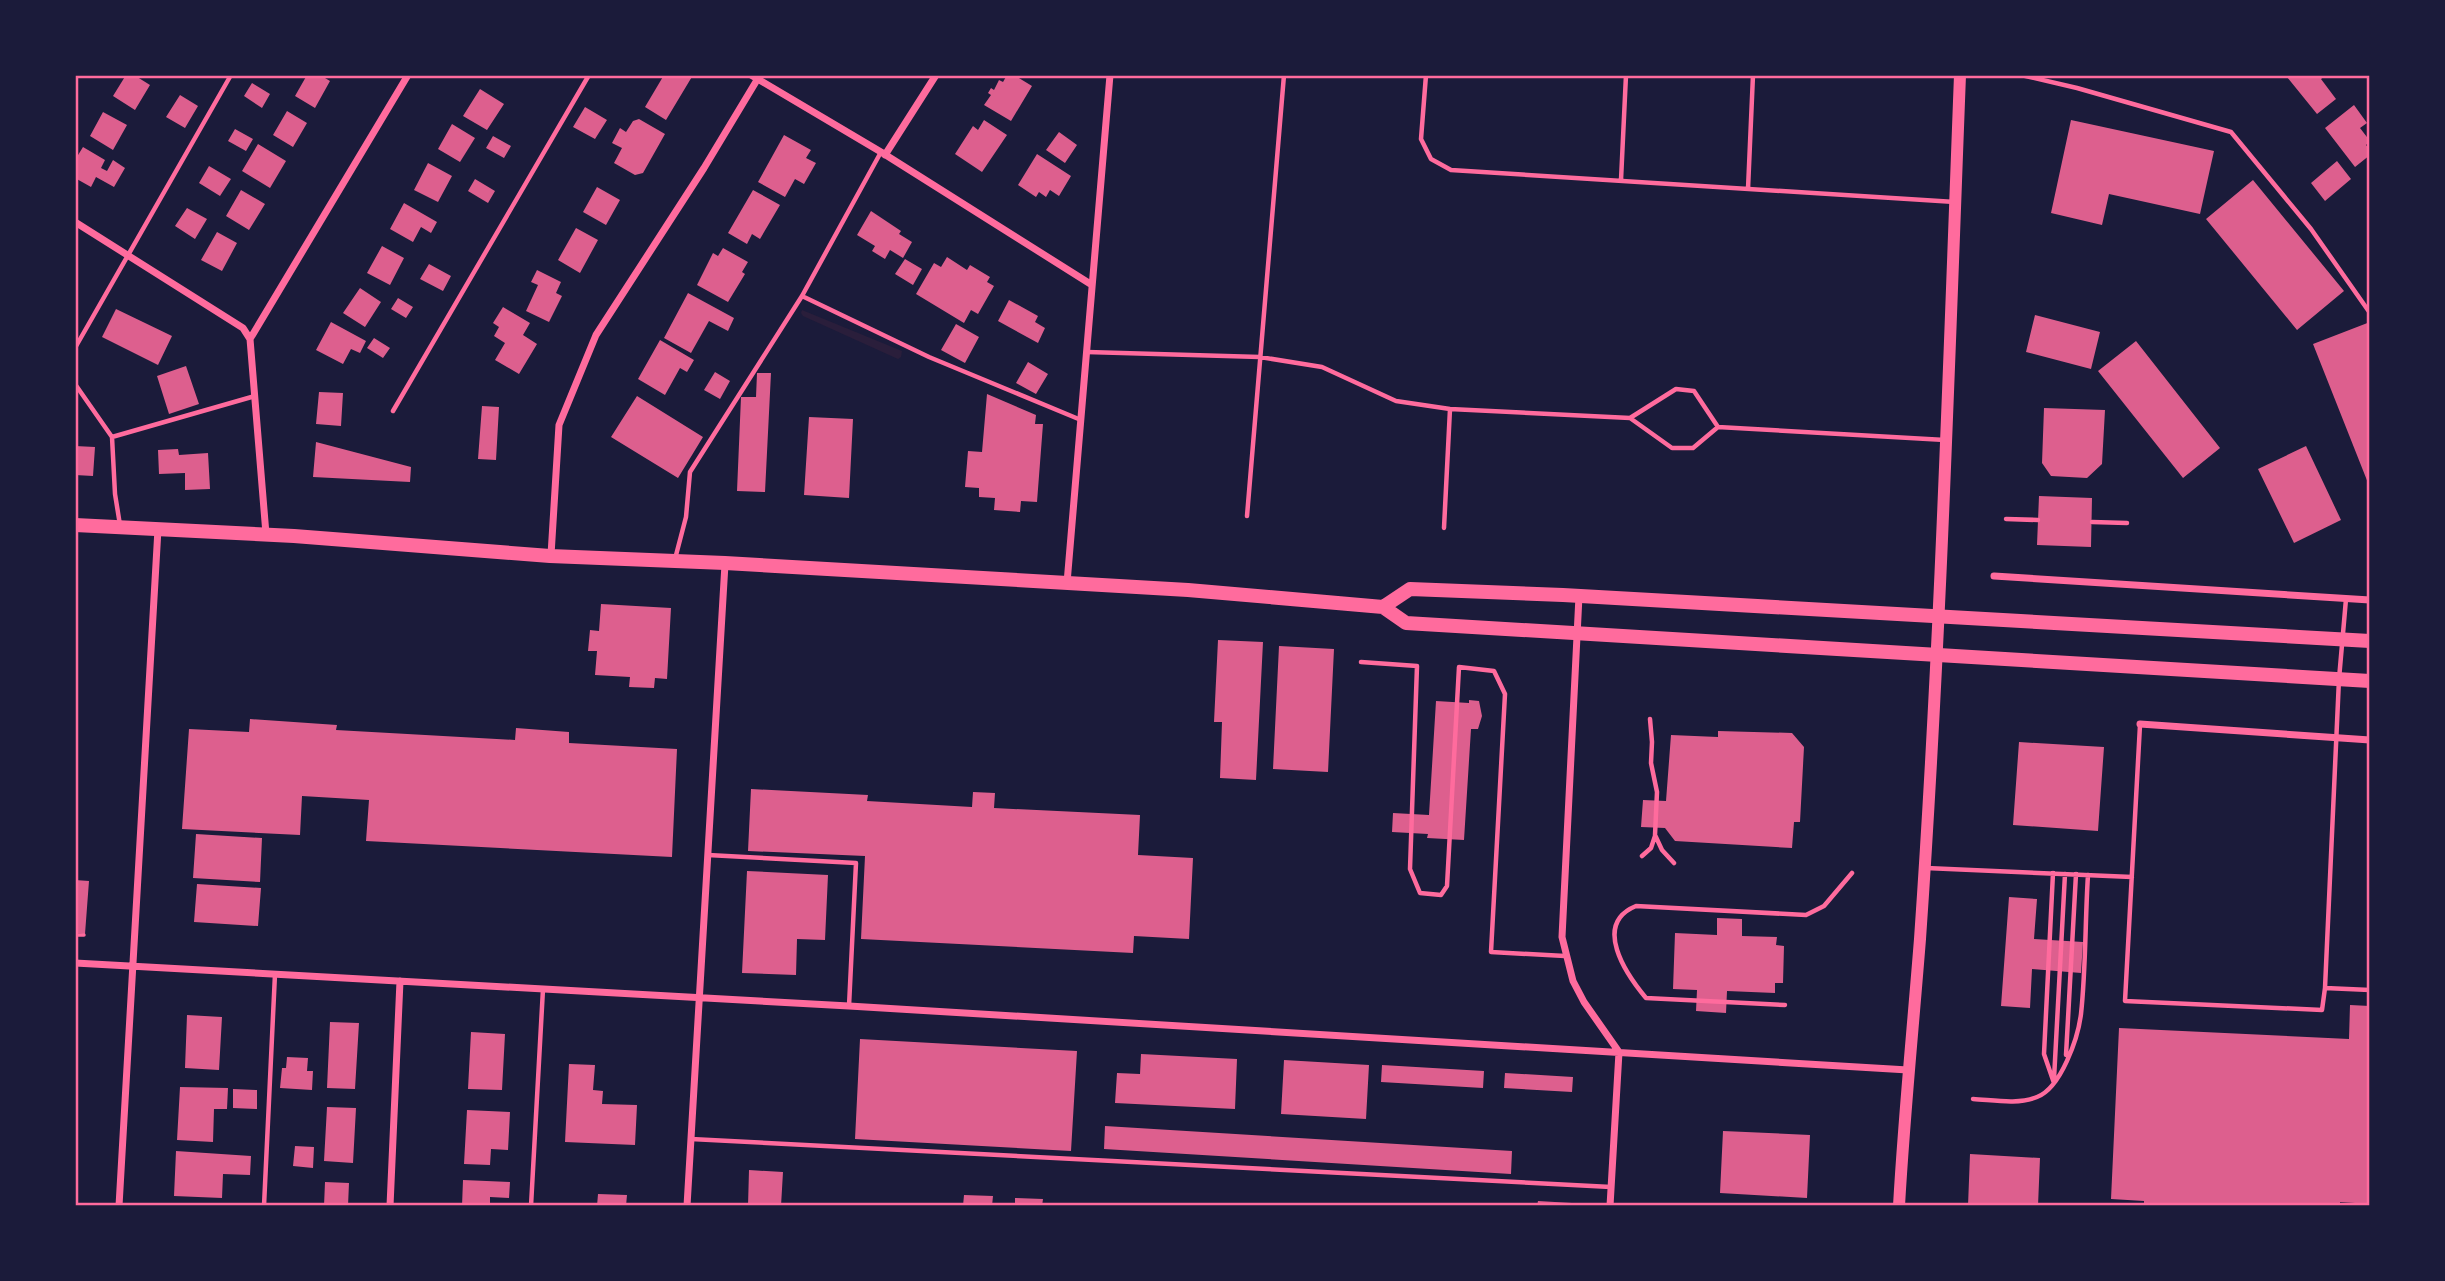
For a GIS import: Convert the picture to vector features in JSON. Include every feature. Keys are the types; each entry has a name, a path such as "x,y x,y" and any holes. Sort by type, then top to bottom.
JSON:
{"main road":[{"path":"1899,1206 1924,867 1936,655 1960,75"},
{"path":"75,525 266,534 551,556 725,563 1188,590 1383,607 1406,623 2370,681"},
{"path":"1383,607 1410,589 1579,596 2370,641"}],"street":[{"path":"250,339 408,75"},
{"path":"883,154 936,75"},
{"path":"1067,584 1110,75"},
{"path":"551,556 559,425 596,335 704,168 756,77 1092,285"},
{"path":"75,222 243,328 250,339 266,534"},
{"path":"119,1206 158,529"},
{"path":"687,1206 725,563"},
{"path":"1994,576 2370,600"},
{"path":"1579,596 1562,937 1573,981 1584,1002 1619,1052 1610,1206"},
{"path":"2140,724 2370,740"},
{"path":"75,963 849,1006 1908,1070"},
{"path":"390,1206 400,981"}],"lane":[{"path":"75,348 231,75"},
{"path":"393,411 589,75"},
{"path":"1247,516 1284,75"},
{"path":"1426,75 1421,139 1431,159 1451,170 1955,202"},
{"path":"1621,180 1626,75"},
{"path":"1748,188 1753,75"},
{"path":"2021,75 2077,88 2231,132 2311,229 2370,313"},
{"path":"675,561 686,517 690,472 802,296 883,154"},
{"path":"802,296 929,357 1081,419"},
{"path":"1087,352 1260,357 1322,367 1396,401 1450,409 1630,418 1672,448 1693,448 1718,427 1946,440"},
{"path":"75,384 112,437 115,495 121,527"},
{"path":"1630,418 1676,389 1695,391 1718,427"},
{"path":"112,437 255,396"},
{"path":"1444,528 1450,409"},
{"path":"2006,519 2038,520"},
{"path":"2092,522 2127,523"},
{"path":"2140,724 2125,1001 2322,1010 2339,679 2346,599"},
{"path":"1361,662 1417,666 1410,869 1420,894 1441,895 1447,886 1459,667 1494,671 1505,694 1492,952 1565,956"},
{"path":"1642,856 1651,848 1655,835 1657,792 1651,763 1650,719"},
{"path":"1655,835 1662,850 1674,863"},
{"path":"708,855 856,863 849,1006"},
{"path":"1924,867 2132,877"},
{"path":"1785,1005 1646,998 1620,957 1614,930 1616,921 1621,914 1636,906 1807,915 1824,906 1852,873"},
{"path":"2053,873 2044,1054 2054,1083"},
{"path":"2054,1083 2065,874"},
{"path":"2066,1062 2076,874"},
{"path":"1973,1099 2025,1101 2042,1095 2054,1083 2066,1062 2081,1017 2088,875"},
{"path":"264,1206 275,974"},
{"path":"2325,988 2370,990"},
{"path":"531,1206 543,989"},
{"path":"691,1139 1611,1187"}],"path":[{"path":"75,934 85,935"}],"shaded area":[{"path":"802,310 902,351 901,357 898,359 803,316"}],"building":[{"path":"126,75 134,75 150,85 135,110 113,96"},
{"path":"307,75 320,75 330,81 315,108 295,96"},
{"path":"664,75 693,75 666,120 645,107"},
{"path":"1007,75 1014,75 1032,86 1011,121 984,105 991,95 988,93 991,88 994,90 999,80 1003,82"},
{"path":"2326,75 2321,79 2336,99 2317,114 2287,77"},
{"path":"252,83 270,94 262,108 244,96"},
{"path":"480,89 504,104 487,130 463,116"},
{"path":"180,95 198,106 185,128 166,117"},
{"path":"2354,105 2367,123 2360,128 2370,141 2366,145 2370,155 2355,167 2325,128"},
{"path":"585,107 607,120 595,139 573,127"},
{"path":"287,111 307,123 293,147 273,135"},
{"path":"103,112 127,125 113,150 90,136"},
{"path":"639,119 665,134 643,173 635,175 614,163 622,148 612,143 620,128 626,132 633,121"},
{"path":"984,120 1007,135 982,172 955,154 973,126 978,130"},
{"path":"2071,120 2214,151 2200,214 2109,194 2102,225 2051,213"},
{"path":"452,124 475,138 460,162 438,149"},
{"path":"235,129 253,139 246,151 228,141"},
{"path":"1059,132 1077,145 1065,163 1046,150"},
{"path":"784,135 811,150 806,158 816,163 804,184 795,179 785,197 758,182"},
{"path":"493,136 511,146 504,158 486,148"},
{"path":"258,144 286,161 270,188 242,171"},
{"path":"83,147 105,160 101,168 107,171 113,160 125,168 114,187 96,177 91,187 75,178 75,160"},
{"path":"1037,154 1071,176 1059,196 1050,190 1046,197 1039,192 1036,197 1018,185"},
{"path":"2337,161 2351,179 2325,201 2311,183"},
{"path":"428,163 452,176 438,202 414,190"},
{"path":"209,166 231,179 220,196 199,183"},
{"path":"475,179 495,191 488,203 468,191"},
{"path":"2253,180 2344,291 2297,330 2206,219"},
{"path":"597,187 620,200 606,225 583,212"},
{"path":"241,190 265,204 249,230 226,216"},
{"path":"753,190 780,205 760,239 752,234 747,244 728,233"},
{"path":"404,203 437,222 431,233 421,227 413,242 390,229"},
{"path":"187,208 207,219 195,239 175,226"},
{"path":"871,211 901,231 899,234 912,242 903,258 890,250 885,259 872,251 875,246 857,235"},
{"path":"576,228 598,240 580,273 558,260"},
{"path":"217,232 237,243 222,271 201,260"},
{"path":"382,246 404,258 390,285 367,273"},
{"path":"723,248 748,262 742,272 745,274 728,302 697,285 713,253 718,256"},
{"path":"947,257 967,270 970,265 990,277 987,282 994,286 978,314 971,310 964,323 916,294 934,263 941,267"},
{"path":"905,259 922,269 913,285 895,274"},
{"path":"429,264 451,276 443,291 420,279"},
{"path":"537,270 561,282 556,293 562,296 549,322 526,311 538,285 531,282"},
{"path":"360,288 381,302 365,327 343,313"},
{"path":"688,293 734,318 728,331 709,321 691,353 664,338"},
{"path":"398,298 413,307 406,318 391,309"},
{"path":"1009,300 1038,316 1035,322 1045,328 1038,343 998,321"},
{"path":"503,307 530,323 523,335 537,344 519,374 495,360 505,343 494,336 499,327 493,323"},
{"path":"116,309 172,336 158,365 102,337"},
{"path":"2035,315 2100,332 2091,369 2026,352"},
{"path":"331,322 366,341 360,353 351,349 343,364 316,350"},
{"path":"2370,322 2370,488 2313,344"},
{"path":"956,324 979,337 965,363 941,350"},
{"path":"374,338 390,348 383,358 367,348"},
{"path":"660,340 694,360 687,372 680,368 665,395 638,379"},
{"path":"2136,341 2220,448 2183,478 2098,371"},
{"path":"1028,362 1048,374 1036,394 1016,383"},
{"path":"186,366 199,404 169,414 157,376"},
{"path":"715,372 730,381 720,399 704,390"},
{"path":"757,373 771,373 765,492 737,491 741,397 756,397"},
{"path":"319,392 343,393 341,426 316,424"},
{"path":"987,394 1036,415 1035,424 1043,424 1037,502 1021,501 1020,512 994,510 995,498 979,497 979,488 965,487 968,451 982,452"},
{"path":"637,396 703,437 678,478 611,437"},
{"path":"482,406 499,407 496,460 478,459"},
{"path":"2044,408 2105,410 2102,464 2087,478 2051,476 2042,463"},
{"path":"809,417 853,419 849,498 804,495"},
{"path":"316,442 411,467 410,482 313,477"},
{"path":"75,446 95,447 93,476 75,475"},
{"path":"2306,446 2341,520 2294,543 2258,469"},
{"path":"178,449 179,455 208,453 210,489 185,490 185,473 159,474 158,450"},
{"path":"2039,496 2092,498 2091,547 2037,545"},
{"path":"601,604 671,608 667,679 655,678 654,688 629,687 630,677 595,675 597,651 588,651 590,630 599,631"},
{"path":"1218,640 1263,642 1256,780 1220,778 1222,722 1214,722"},
{"path":"1279,646 1334,649 1328,772 1273,769"},
{"path":"1469,700 1479,701 1482,716 1478,729 1471,729 1464,840 1392,832 1393,813 1429,815 1436,701 1469,703"},
{"path":"250,719 337,725 336,730 515,740 516,728 569,732 569,743 677,749 672,857 366,841 369,800 302,796 300,835 182,829 189,729 249,732"},
{"path":"1718,731 1792,733 1804,747 1800,822 1794,822 1792,848 1675,841 1665,828 1641,827 1643,800 1666,801 1671,735 1718,737"},
{"path":"2019,742 2104,747 2098,831 2013,825"},
{"path":"751,789 868,795 867,801 972,807 973,792 995,793 994,808 1140,815 1138,855 1193,858 1189,939 1134,936 1133,953 861,939 865,856 748,851"},
{"path":"196,834 262,838 260,882 193,878"},
{"path":"747,871 828,875 825,940 797,939 796,975 742,973"},
{"path":"75,880 89,881 85,934 75,933"},
{"path":"197,884 261,888 258,926 194,922"},
{"path":"2009,897 2037,899 2034,939 2083,942 2081,973 2032,969 2030,1008 2001,1006"},
{"path":"1717,918 1742,919 1742,936 1777,937 1776,945 1784,946 1783,983 1775,983 1775,993 1727,991 1726,1013 1696,1011 1697,990 1673,989 1675,933 1717,935"},
{"path":"2350,1005 2370,1006 2370,1204 2340,1202 2340,1206 2144,1206 2144,1201 2111,1199 2119,1028 2349,1039"},
{"path":"187,1015 222,1017 219,1070 185,1068"},
{"path":"330,1022 359,1023 355,1089 327,1088"},
{"path":"471,1032 505,1034 502,1090 468,1089"},
{"path":"860,1039 1077,1051 1071,1151 855,1139"},
{"path":"1141,1054 1237,1059 1235,1109 1115,1103 1117,1073 1140,1074"},
{"path":"287,1057 308,1058 307,1071 313,1071 312,1090 280,1088 282,1068 286,1068"},
{"path":"1284,1060 1369,1065 1366,1119 1281,1114"},
{"path":"569,1064 595,1065 593,1090 603,1091 602,1104 637,1105 635,1145 565,1142"},
{"path":"1382,1065 1484,1071 1483,1088 1381,1082"},
{"path":"1505,1073 1573,1077 1572,1092 1504,1088"},
{"path":"180,1087 228,1088 227,1109 214,1109 213,1142 177,1140"},
{"path":"233,1089 257,1090 257,1109 233,1108"},
{"path":"327,1107 356,1108 353,1163 324,1161"},
{"path":"467,1110 510,1112 508,1150 491,1149 490,1165 464,1164"},
{"path":"1105,1126 1512,1151 1511,1174 1104,1149"},
{"path":"1723,1131 1810,1135 1807,1198 1720,1193"},
{"path":"295,1146 314,1147 313,1168 293,1166"},
{"path":"176,1151 251,1156 250,1175 223,1174 222,1198 174,1196"},
{"path":"1970,1154 2040,1158 2038,1206 1968,1206"},
{"path":"749,1170 783,1172 781,1206 748,1206"},
{"path":"463,1180 510,1182 509,1198 490,1197 490,1206 462,1206"},
{"path":"325,1182 349,1183 348,1206 324,1206"},
{"path":"598,1194 627,1195 626,1206 597,1206"},
{"path":"964,1195 993,1196 992,1206 963,1206"},
{"path":"1015,1198 1043,1199 1042,1206 1015,1206"},
{"path":"1538,1201 1572,1203 1572,1206 1537,1206"}]}
